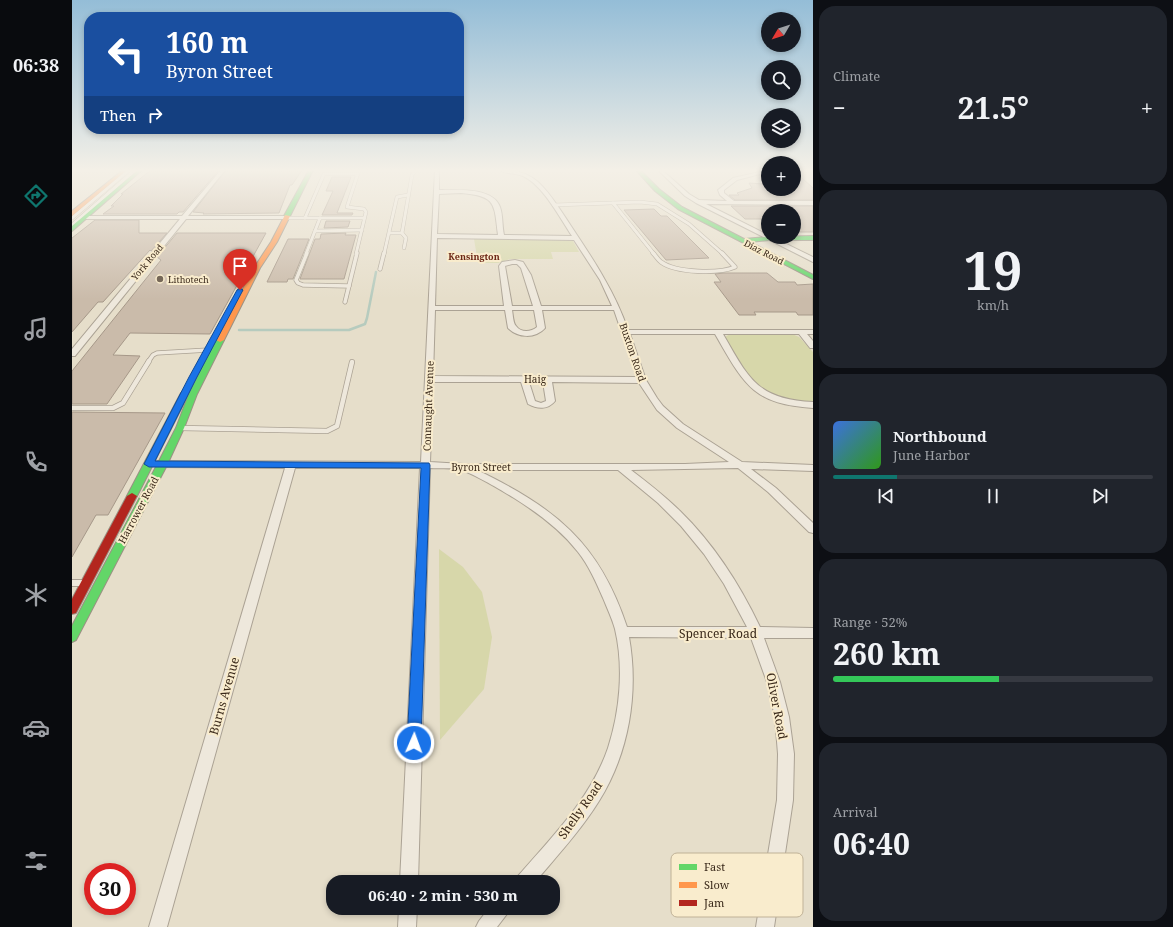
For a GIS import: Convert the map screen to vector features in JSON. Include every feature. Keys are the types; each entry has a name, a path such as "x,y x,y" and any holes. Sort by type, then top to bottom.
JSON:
{"main road":[{"path":"72,230 90,213"},
{"name":"Harrower Road","path":"72,637 162,465 208,363 257,268 274,242 285,213"},
{"name":"Harrower Road","path":"72,610 208,350 286,213"},
{"name":"Diaz Road","path":"692,213 813,277"},
{"name":"Diaz Road","path":"706,213 813,268"},
{"path":"801,238 813,238"},
{"path":"743,241 761,239"}],"street":[{"name":"York Road","path":"72,354 188,213"},
{"name":"Connaught Avenue","path":"409,875 436,213"},
{"path":"498,213 501,237"},
{"name":"Buxton Road","path":"560,213 603,280 627,332 642,380 660,408 680,426 740,465 772,490 813,529"},
{"name":"Diaz Road","path":"721,213 761,234"},
{"path":"86,217 283,218"},
{"path":"435,236 576,238"},
{"name":"Diaz Road","path":"782,244 813,260"},
{"path":"504,263 519,263 523,266 539,308 541,328 537,332 518,332 512,328 508,308 502,266 504,263"},
{"path":"432,308 617,308"},
{"path":"627,332 813,332"},
{"path":"718,332 745,378 757,390 778,400 794,404 813,405"},
{"path":"801,332 813,346"},
{"name":"Haig","path":"429,379 642,380"},
{"path":"524,379 531,402 542,405 548,404 551,401 547,379"},
{"name":"Byron Street","path":"149,464 425,465 463,467 685,467 740,465 813,468"},
{"name":"Burns Avenue","path":"158,927 291,464"},
{"name":"Oliver Road","path":"619,466 659,498 684,521 707,548 727,577 764,648 774,680 781,714 786,752 786,790 776,853"},
{"name":"Shelly Road","path":"463,467 497,483 528,502 567,534 581,549 605,585 622,632 627,675 625,704 620,734 610,764 595,794 530,875"},
{"name":"Spencer Road","path":"622,632 813,633"},
{"path":"407,927 408,915"},
{"path":"485,927 495,915"},
{"name":"Oliver Road","path":"765,927 767,917"}],"lane":[{"path":"72,225 85,213"},
{"path":"305,218 307,213"},
{"path":"345,302 365,213"},
{"path":"380,269 394,213"},
{"path":"404,248 406,238 402,233 405,213"},
{"path":"622,213 661,262 666,265 694,270 726,270 735,267 731,261 689,224 672,213"},
{"path":"283,218 364,218"},
{"path":"320,218 296,280 298,283 304,284 349,286"},
{"path":"315,231 362,230"},
{"path":"390,233 402,233"},
{"path":"72,408 113,408 123,403 152,355 157,353 208,350"},
{"path":"180,428 332,429 337,426 352,362"},
{"path":"72,583 101,583"}],"green space":[{"path":"474,239 566,239 573,241 579,252 551,252 553,259 510,259 498,263 478,263"},
{"path":"730,334 792,334 799,337 813,352 813,402 781,398 759,387 753,382 746,372 725,337"},
{"path":"439,549 463,567 482,592 492,637 484,689 440,740"}],"building":[{"path":"104,213 178,213 177,214 103,214"},
{"path":"204,213 259,213 203,214"},
{"path":"323,213 353,213 352,215 322,215"},
{"path":"627,213 658,213 661,216 667,216 709,258 666,260"},
{"path":"739,213 761,213 761,219 745,219"},
{"path":"801,213 813,213 813,232 801,232"},
{"path":"95,220 139,220 139,233 167,233 103,302 98,302 72,332 72,238"},
{"path":"326,221 350,221 348,227 324,228"},
{"path":"177,233 266,233 210,334 130,333 113,355 140,356 107,404 72,404 72,371 161,260 157,257"},
{"path":"346,233 345,235 356,235 344,279 300,279 315,239 320,239 321,234"},
{"path":"288,239 309,239 293,279 288,279 287,282 267,282"},
{"path":"767,273 778,282 795,282 797,285 813,284 813,315 798,315 796,312 754,312 756,315 739,315 714,282 721,282 715,274"},
{"path":"72,412 165,413 108,515 96,515 72,557"}],"waterway":[{"path":"239,330 349,330 365,324 376,272"}],"traffic: fast":[{"path":"72,229 90,213"},
{"path":"690,213 813,277"},
{"path":"743,241 770,238 813,238"},
{"path":"72,637 162,465 180,428 193,394 220,340"},
{"path":"132,496 184,395"}],"traffic: slow":[{"path":"220,340 257,268 274,242 287,216"}],"traffic: jam":[{"path":"72,610 132,496"}],"place":[{"name":"Lithotech","path":"160,279"}],"district":[{"name":"Kensington","path":"474,256"}],"route":[{"path":"240,290 193,377 149,464 425,465 414,743"}]}
